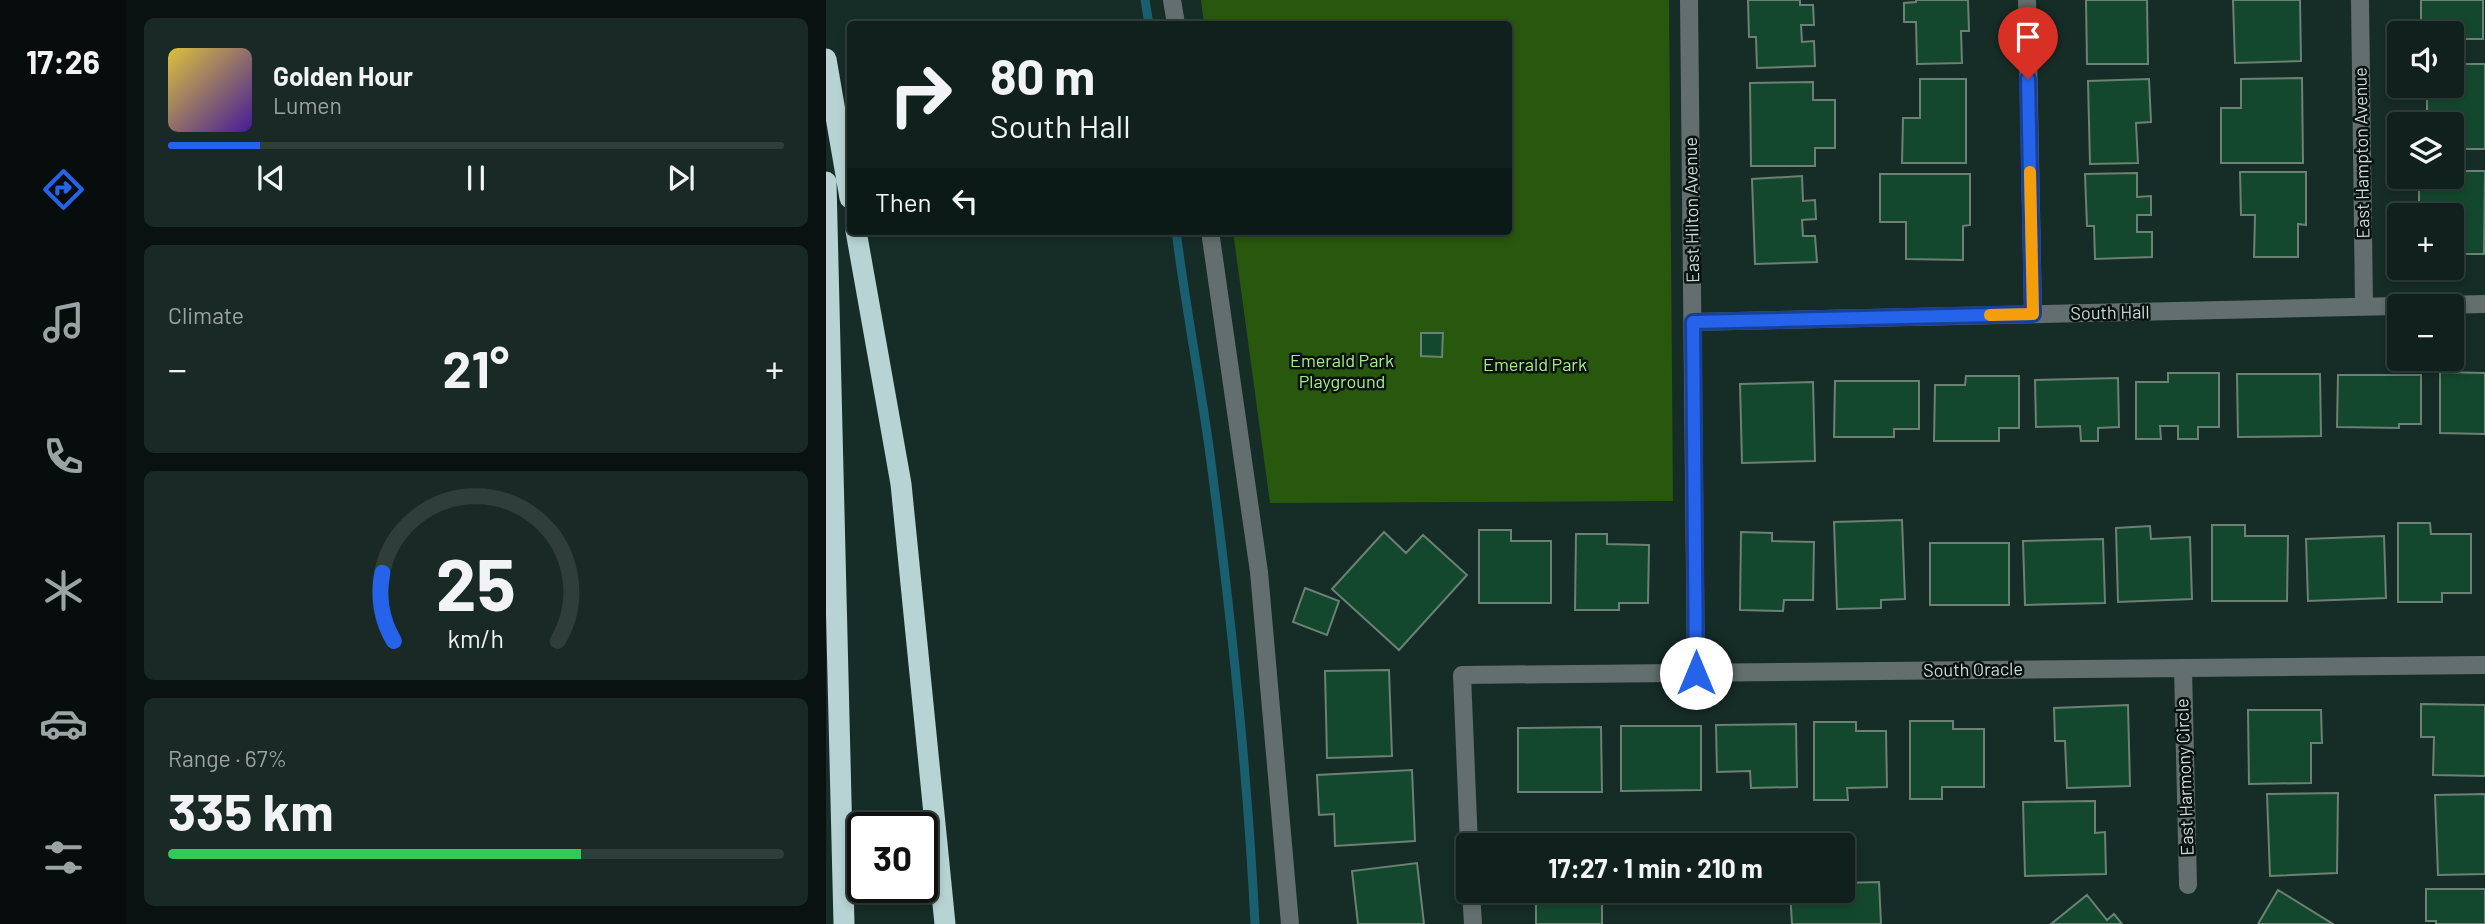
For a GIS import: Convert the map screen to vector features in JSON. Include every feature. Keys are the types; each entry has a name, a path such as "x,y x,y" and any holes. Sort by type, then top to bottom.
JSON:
{"highway":[{"path":"826,59 847,181"},
{"path":"826,182 844,924"},
{"path":"857,235 901,485 945,924"}],"street":[{"path":"1172,0 1176,21"},
{"name":"East Hilton Avenue","path":"1689,0 1696,673"},
{"path":"2027,0 2033,314"},
{"name":"East Hampton Avenue","path":"2360,0 2364,306"},
{"path":"1211,235 1259,572 1290,924"},
{"name":"South Hall","path":"1693,322 2485,304"},
{"name":"South Oracle","path":"1469,833 1462,675 2485,665"},
{"name":"East Harmony Circle","path":"2183,668 2188,885"},
{"path":"1472,903 1473,924"}],"green space":[{"name":"Emerald Park","path":"1201,0 1669,0 1673,501 1270,503 1234,235 1512,235 1512,21 1204,21"}],"building":[{"path":"1748,0 1800,0 1800,5 1813,5 1814,25 1801,25 1802,42 1814,41 1815,66 1757,68 1756,37 1749,37"},
{"path":"1916,0 1968,0 1969,31 1961,31 1962,63 1917,64 1916,22 1904,22 1904,3"},
{"path":"2086,0 2147,0 2148,64 2087,64"},
{"path":"2233,0 2300,0 2301,61 2235,63"},
{"path":"2421,0 2483,0 2483,39 2464,39 2464,21 2421,21"},
{"path":"2464,64 2485,64 2485,149 2464,149 2464,112 2427,112 2427,98 2464,98"},
{"path":"2302,78 2303,163 2221,163 2221,108 2241,108 2241,79"},
{"path":"1920,79 1966,79 1966,163 1902,163 1903,118 1920,118"},
{"path":"2149,79 2151,122 2136,123 2138,163 2090,164 2088,81"},
{"path":"1813,82 1813,100 1835,100 1835,148 1815,148 1815,166 1751,166 1750,83"},
{"path":"2464,171 2485,171 2484,254 2464,254 2464,203 2419,203 2419,189 2464,189"},
{"path":"2240,172 2306,172 2306,225 2298,224 2298,257 2254,257 2255,215 2241,215"},
{"path":"2137,173 2137,197 2151,196 2151,215 2137,215 2137,232 2152,232 2152,257 2095,259 2094,226 2087,226 2085,174"},
{"path":"1880,174 1970,174 1970,225 1963,226 1963,260 1906,259 1906,222 1880,222"},
{"path":"1802,176 1803,201 1815,200 1816,219 1802,220 1803,236 1815,236 1817,262 1755,264 1752,179"},
{"path":"1421,333 1443,333 1442,357 1421,356"},
{"path":"2440,372 2485,373 2485,434 2440,433"},
{"path":"2168,373 2219,373 2219,427 2198,427 2198,439 2178,439 2178,426 2160,426 2161,439 2136,439 2136,382 2168,382"},
{"path":"2237,374 2320,374 2321,436 2238,437"},
{"path":"2338,375 2421,375 2421,424 2399,424 2399,428 2337,427"},
{"path":"1966,376 2019,376 2019,428 1999,428 1999,441 1934,441 1935,385 1965,385"},
{"path":"2118,378 2119,427 2098,428 2098,441 2081,441 2080,426 2036,427 2035,380"},
{"path":"1835,381 1919,381 1919,429 1894,429 1894,437 1834,437"},
{"path":"1813,382 1815,461 1742,463 1740,384"},
{"path":"1902,520 1905,599 1881,600 1881,608 1837,609 1834,522"},
{"path":"2398,523 2430,523 2431,534 2471,534 2471,593 2442,593 2442,602 2398,602"},
{"path":"2212,525 2245,525 2245,536 2288,536 2287,601 2212,601"},
{"path":"2150,526 2151,539 2190,537 2192,599 2118,602 2116,528"},
{"path":"1479,530 1511,530 1511,541 1551,541 1551,603 1479,603"},
{"path":"1384,532 1406,553 1423,535 1467,575 1399,650 1332,589"},
{"path":"1741,532 1772,533 1772,541 1814,542 1813,600 1784,600 1783,611 1740,610"},
{"path":"1576,534 1607,534 1607,544 1649,545 1648,603 1619,603 1619,610 1575,610"},
{"path":"2384,536 2386,598 2308,601 2306,539"},
{"path":"2103,539 2105,603 2025,605 2023,541"},
{"path":"1930,543 2009,543 2009,605 1930,605"},
{"path":"1305,588 1339,601 1327,635 1293,622"},
{"path":"1389,670 1392,756 1327,758 1325,671"},
{"path":"2421,704 2485,705 2485,776 2433,775 2434,737 2421,737"},
{"path":"2128,705 2130,786 2067,788 2065,741 2055,741 2054,708"},
{"path":"2248,710 2321,710 2322,743 2311,743 2311,783 2249,784"},
{"path":"1910,721 1953,721 1953,729 1984,729 1984,787 1942,787 1942,799 1910,799"},
{"path":"1814,722 1856,722 1856,731 1886,731 1887,787 1847,788 1848,800 1814,800"},
{"path":"1796,724 1797,787 1751,788 1750,771 1717,772 1716,725"},
{"path":"1621,726 1701,726 1701,790 1621,791"},
{"path":"1601,727 1602,792 1518,792 1518,728"},
{"path":"1412,770 1415,841 1335,846 1334,814 1319,815 1317,775"},
{"path":"2338,793 2337,873 2270,876 2267,794"},
{"path":"2485,794 2485,874 2438,875 2435,795"},
{"path":"2095,801 2095,833 2105,832 2106,874 2025,876 2023,802"},
{"path":"1417,863 1424,924 1358,924 1352,871"},
{"path":"1879,882 1881,924 1792,924 1791,903 1855,903 1855,883"},
{"path":"2426,889 2485,889 2485,924 2436,924 2436,921 2426,921"},
{"path":"2278,890 2333,924 2258,924"},
{"path":"2087,895 2107,920 2114,914 2122,924 2051,924"},
{"path":"1536,903 1602,903 1602,924 1536,924"}],"waterway":[{"path":"1145,0 1148,21"},
{"path":"1177,235 1224,566 1237,685 1255,924"}],"slow traffic":[{"path":"1990,315 2033,314 2030,172"}],"route":[{"path":"1696,673 1693,322 2033,314 2028,79"}],"park label":[{"name":"Emerald Park Playground","path":"1342,371"}]}
